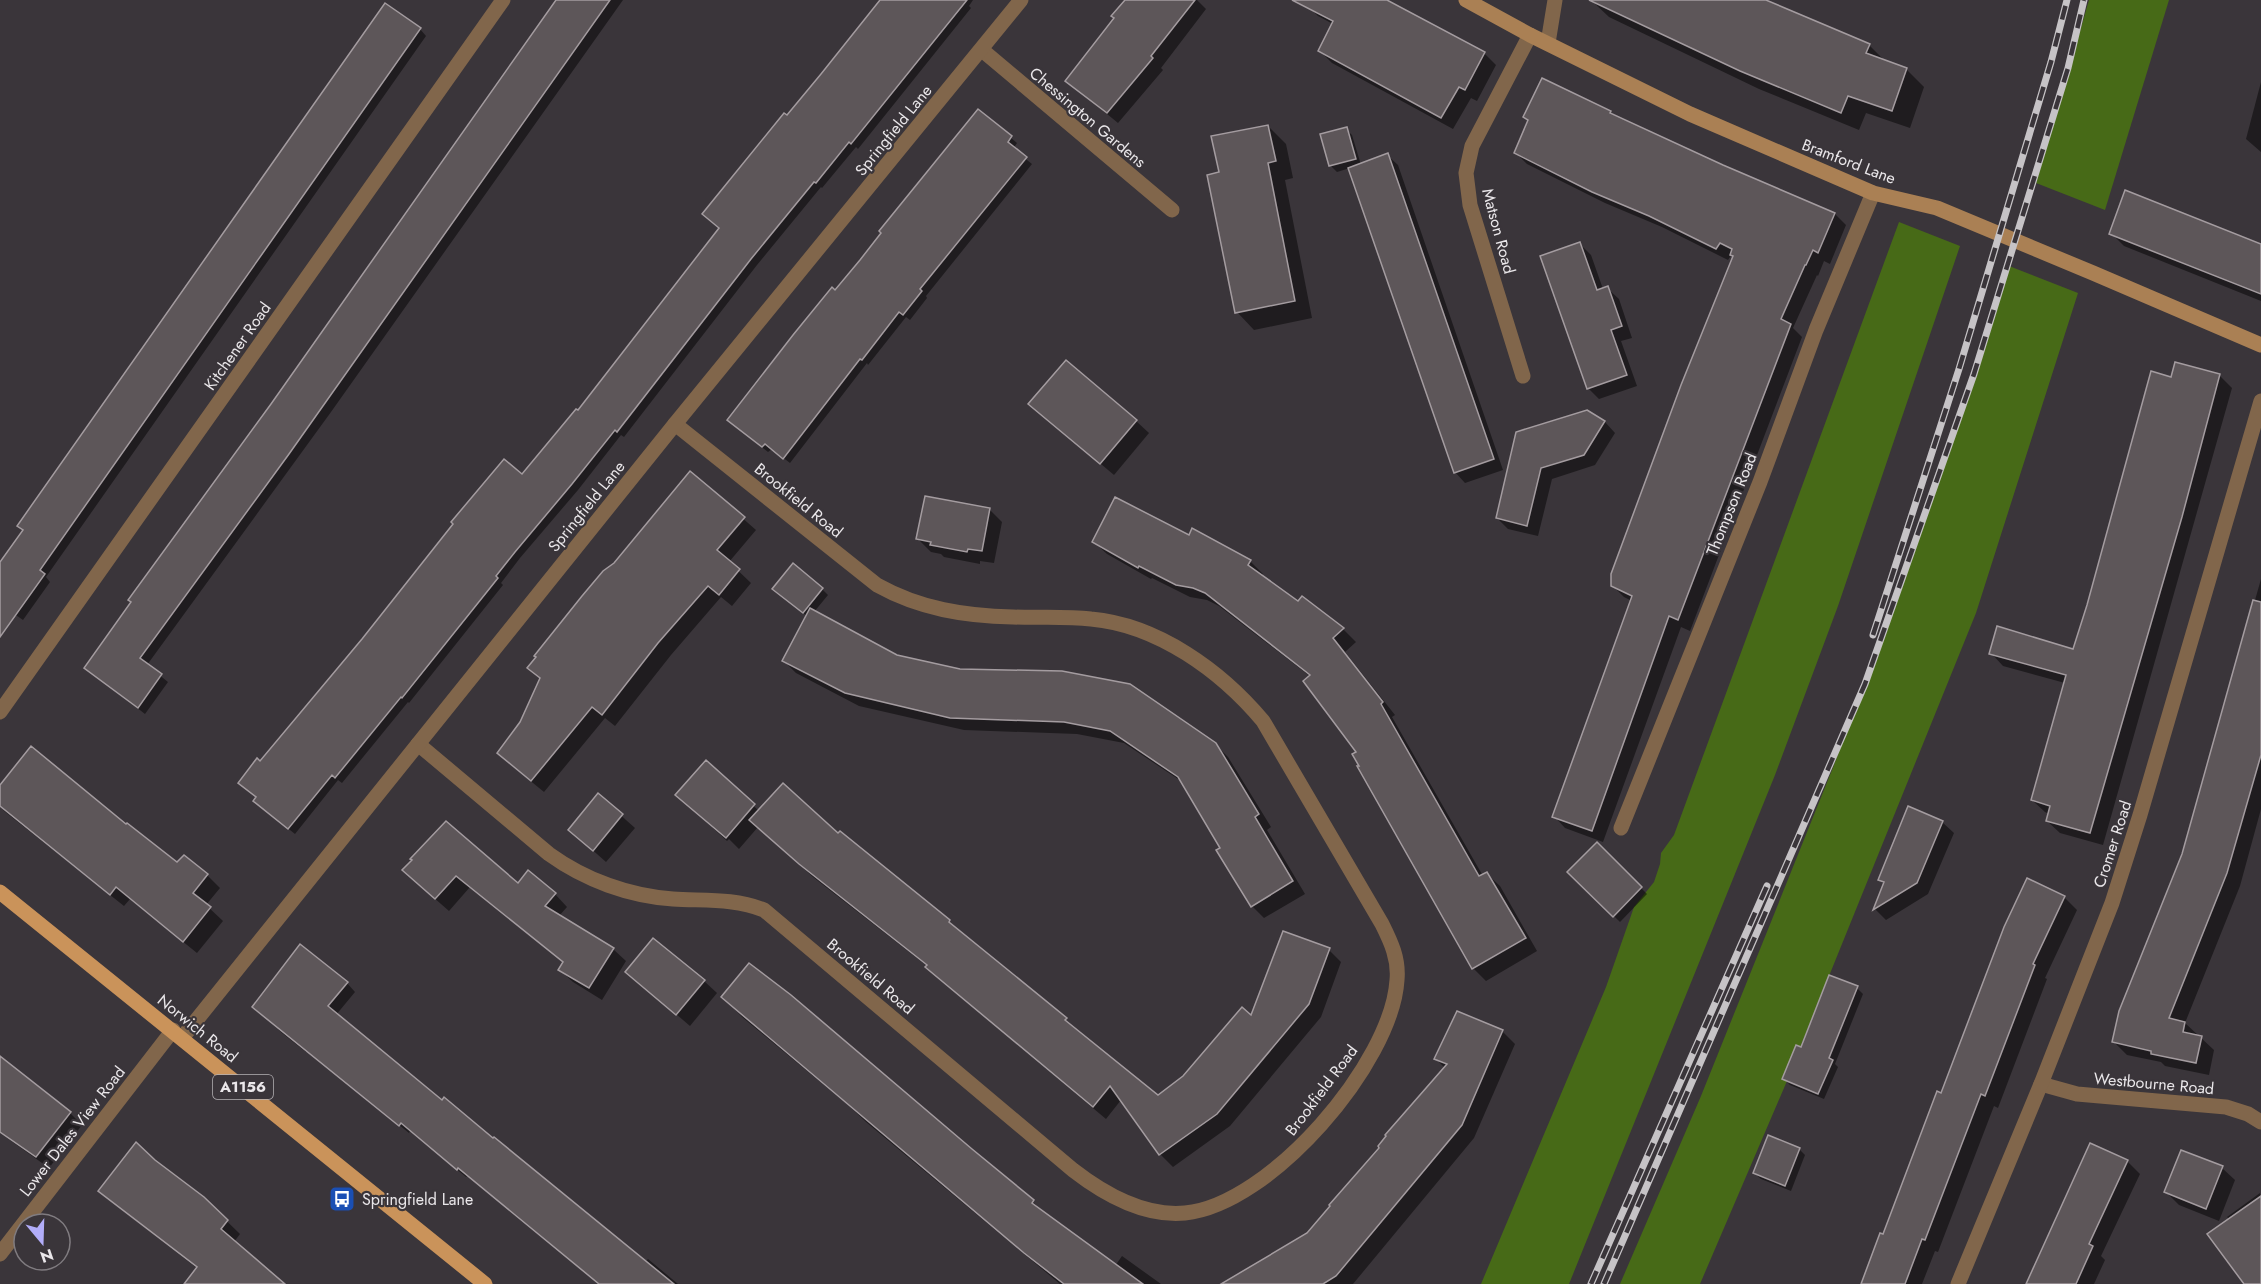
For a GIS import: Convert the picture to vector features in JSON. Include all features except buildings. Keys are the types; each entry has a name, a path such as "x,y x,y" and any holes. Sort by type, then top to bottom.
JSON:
{"main road":[{"name":"Norwich Road","path":"0,892 485,1284"}],"street":[{"name":"Kitchener Road","path":"0,712 503,0"},
{"name":"Springfield Lane","path":"178,1034 418,744 675,424 1021,0"},
{"name":"Bramford Lane","path":"1467,0 1530,35 1690,114 1873,193 1937,208 2261,345"},
{"path":"1548,43 1555,0"},
{"name":"Matson Road","path":"1523,376 1470,205 1466,173 1472,146 1530,35"},
{"name":"Chessington Gardens","path":"982,50 1172,210"},
{"name":"Thompson Road","path":"1621,828 1760,482 1816,330 1873,193"},
{"name":"Cromer Road","path":"1958,1284 2041,1084 2112,903 2261,401"},
{"name":"Brookfield Road","path":"418,744 549,854 584,875 604,884 649,896 732,901 764,910 1073,1170 1102,1191 1123,1201 1164,1212 1182,1213 1201,1210 1248,1188 1299,1149 1318,1129 1375,1048 1395,999 1398,967 1383,924 1263,722 1246,701 1217,674 1195,658 1133,629 1093,619 1012,617 951,612 933,609 897,596 877,585 675,424"},
{"name":"Lower Dales View Road","path":"0,1254 178,1034"},
{"name":"Westbourne Road","path":"2041,1084 2077,1094 2226,1107 2248,1114 2261,1122"}],"green space":[{"path":"2089,0 2169,0 2105,210 2036,183"},
{"path":"1899,222 1960,246 1838,606 1775,775 1569,1284 1481,1284 1606,987 1634,907 1654,882 1661,853 1674,835"},
{"path":"2009,266 2078,293 1976,613 1793,1065 1782,1079 1787,1081 1700,1284 1620,1284 1701,1096 1834,765"}],"railway":[{"path":"1873,635 1959,369 2051,62 2067,0"},
{"path":"1604,1284 1865,684 1974,374 2068,68 2084,0"},
{"path":"1591,1284 1767,886"}],"place":[{"name":"Springfield Lane","path":"342,1199"}]}
